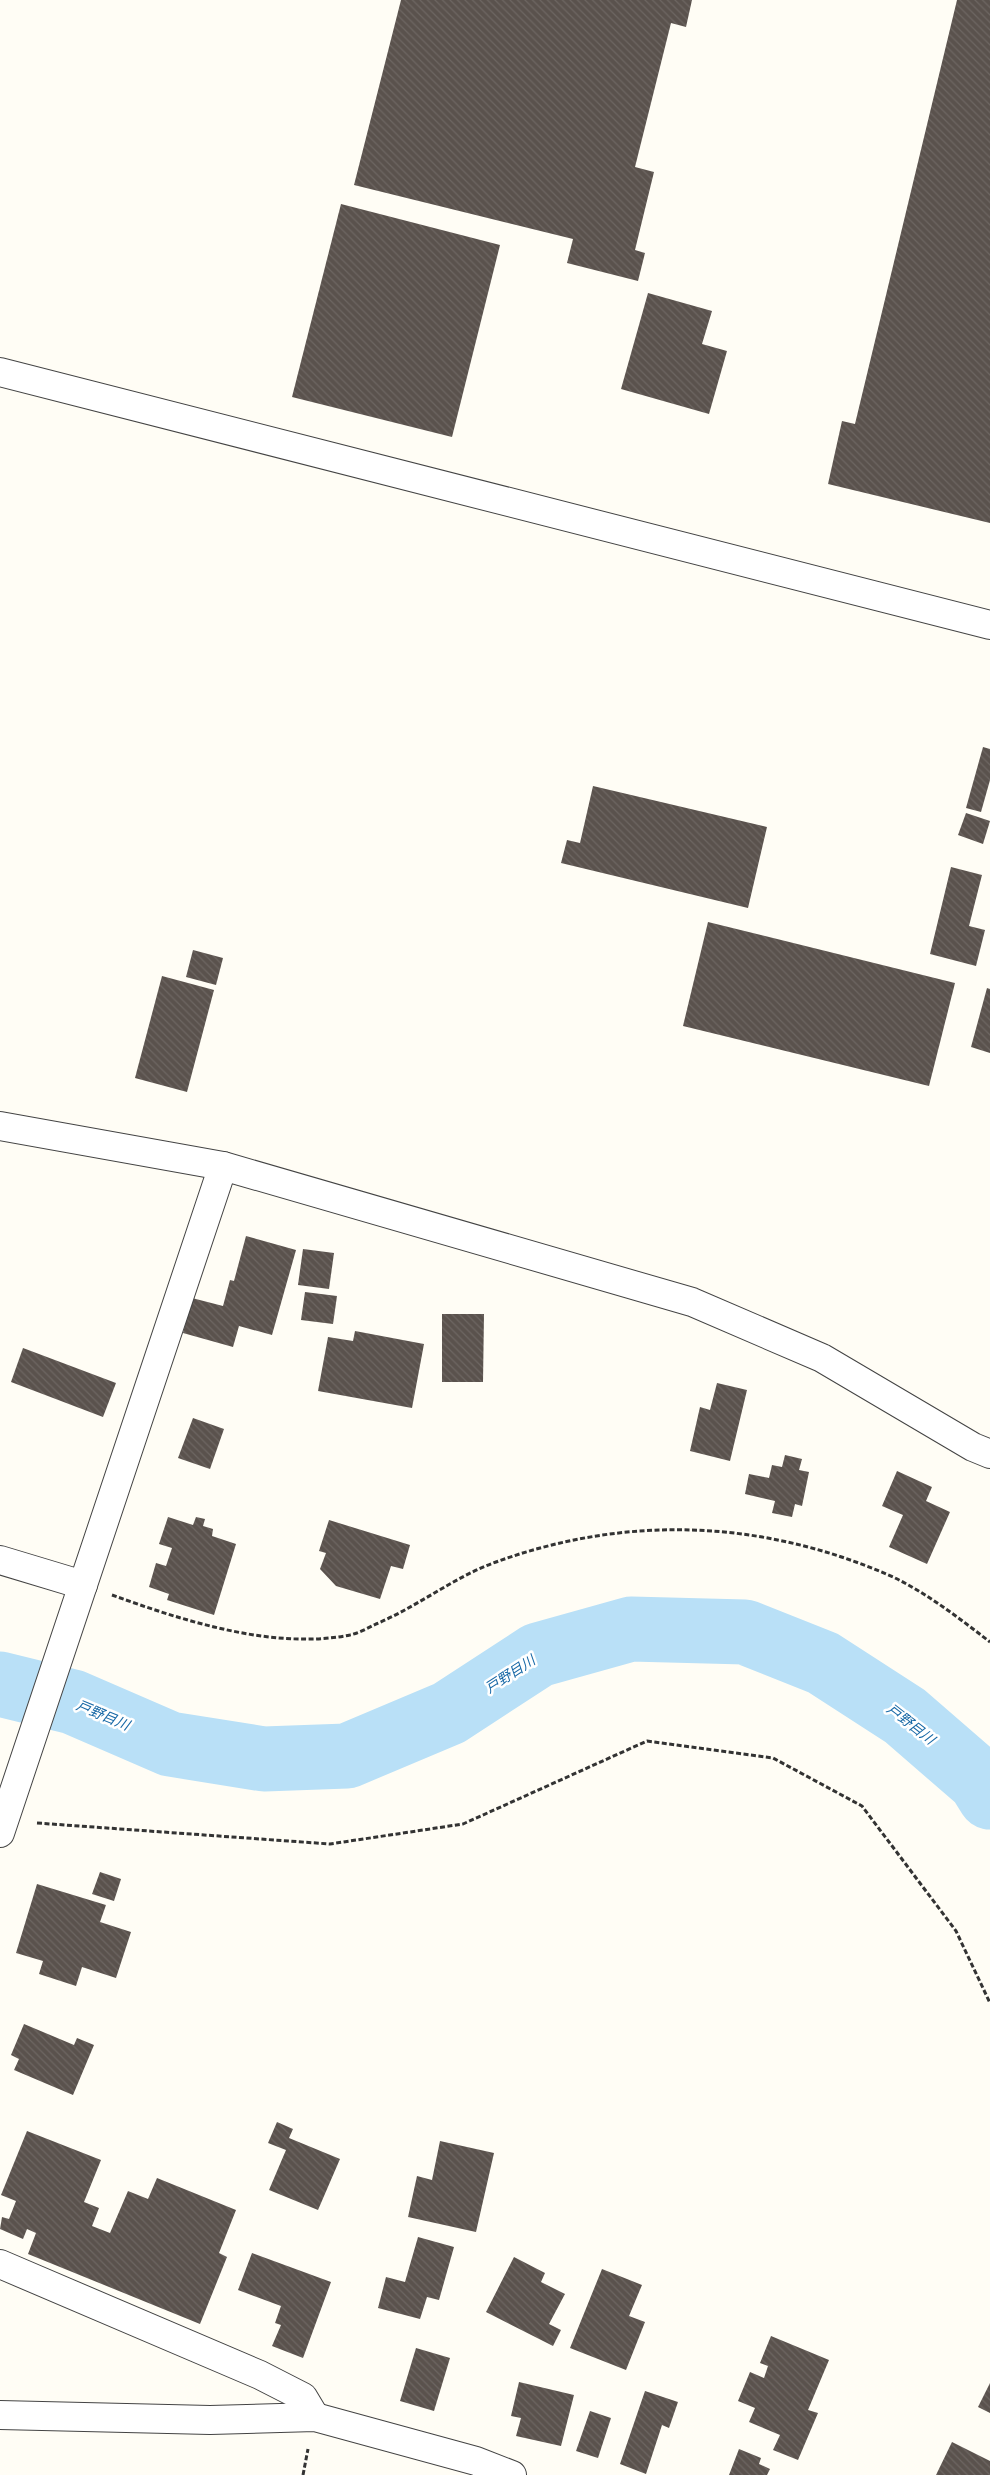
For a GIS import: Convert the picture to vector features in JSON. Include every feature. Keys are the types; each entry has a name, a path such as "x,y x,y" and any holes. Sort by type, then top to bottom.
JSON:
{"street":[{"path":"0,372 990,625"},
{"path":"0,1126 223,1166 692,1302 822,1358 973,1447 990,1454"},
{"path":"3,1824 223,1166"},
{"path":"0,1560 81,1592"},
{"path":"0,2264 260,2375 303,2397 315,2417"},
{"path":"0,2415 210,2420 315,2417 476,2461 512,2475"}],"path":[{"path":"81,1592 230,1631 292,1639 351,1635 403,1613 446,1586 495,1562 559,1544 630,1530 702,1529 769,1537 831,1555 893,1578 944,1606 990,1642"},
{"path":"3,1824 35,1823 330,1844 463,1824 647,1741 773,1758 862,1806 956,1931 990,2003"}],"building":[{"path":"401,0 692,0 686,27 671,23 635,167 654,172 635,250 645,253 638,281 567,263 573,239 354,185"},
{"path":"957,0 990,0 990,523 828,484 842,421 855,424"},
{"path":"341,204 500,245 452,437 292,397"},
{"path":"648,293 712,311 702,344 727,351 709,414 621,389"},
{"path":"983,747 990,749 990,780 981,812 966,808"},
{"path":"593,786 767,827 748,908 561,863 567,840 580,843"},
{"path":"966,813 990,821 983,844 958,835"},
{"path":"951,867 982,875 969,926 985,930 976,966 930,954"},
{"path":"708,922 955,983 929,1086 683,1026"},
{"path":"193,950 223,958 216,985 186,977"},
{"path":"162,976 214,990 187,1092 135,1078"},
{"path":"987,988 990,989 990,1053 971,1047"},
{"path":"246,1236 296,1250 272,1335 239,1326 233,1347 183,1333 192,1298 223,1306 230,1280 234,1281"},
{"path":"303,1249 334,1253 329,1289 298,1285"},
{"path":"305,1292 337,1296 333,1324 301,1320"},
{"path":"442,1314 484,1314 483,1382 442,1382"},
{"path":"355,1331 424,1344 412,1408 318,1391 328,1337 353,1341"},
{"path":"23,1348 116,1383 103,1417 11,1382"},
{"path":"717,1383 747,1390 730,1461 690,1451 700,1407 710,1410"},
{"path":"193,1418 224,1429 210,1469 178,1458"},
{"path":"785,1455 802,1459 799,1470 809,1472 802,1506 795,1504 792,1517 772,1513 775,1501 745,1494 749,1474 769,1478 772,1465 782,1467"},
{"path":"897,1471 932,1487 926,1501 950,1512 927,1564 889,1547 903,1515 882,1506"},
{"path":"168,1517 193,1525 196,1517 205,1519 203,1526 213,1529 212,1536 236,1544 214,1615 167,1600 169,1594 149,1587 156,1563 166,1566 172,1548 159,1544"},
{"path":"329,1520 410,1545 403,1569 391,1566 380,1599 336,1586 320,1569 326,1553 319,1551"},
{"path":"100,1872 121,1879 114,1901 92,1894"},
{"path":"37,1884 106,1905 100,1922 131,1932 116,1978 82,1967 76,1986 39,1974 43,1961 16,1953"},
{"path":"24,2024 74,2045 77,2038 94,2045 73,2095 14,2070 19,2059 11,2055"},
{"path":"277,2122 293,2129 289,2138 340,2159 318,2210 269,2190 286,2150 268,2143"},
{"path":"27,2131 101,2160 84,2202 99,2208 92,2226 110,2233 128,2191 148,2199 157,2178 236,2210 219,2253 227,2257 200,2324 28,2254 36,2233 27,2229 23,2239 0,2229 2,2217 9,2219 16,2201 1,2195"},
{"path":"440,2141 494,2153 476,2232 408,2217 417,2176 432,2180"},
{"path":"418,2237 454,2247 439,2300 427,2297 420,2319 378,2308 386,2277 405,2282"},
{"path":"252,2253 331,2282 303,2358 272,2346 281,2325 275,2323 281,2306 238,2290"},
{"path":"514,2257 545,2273 541,2282 565,2294 549,2324 561,2330 553,2346 486,2312"},
{"path":"602,2269 642,2285 629,2316 645,2322 626,2370 570,2348"},
{"path":"771,2336 829,2360 808,2410 818,2413 798,2460 773,2450 780,2435 749,2422 755,2408 738,2401 750,2372 764,2378 768,2366 760,2363"},
{"path":"416,2348 450,2358 434,2411 400,2401"},
{"path":"519,2382 574,2395 561,2446 516,2436 521,2418 511,2416"},
{"path":"990,2383 990,2413 978,2407"},
{"path":"645,2391 678,2402 669,2428 662,2425 646,2474 620,2464"},
{"path":"590,2411 611,2418 598,2458 576,2451"},
{"path":"952,2442 990,2461 990,2475 936,2475"},
{"path":"739,2449 761,2458 759,2464 770,2469 767,2475 729,2475"}],"waterway":[{"name":"戸野目川","path":"0,1684 73,1702 170,1744 264,1759 347,1756 449,1713 538,1655 631,1629 745,1632 823,1663 905,1716 980,1781 990,1797"}]}
